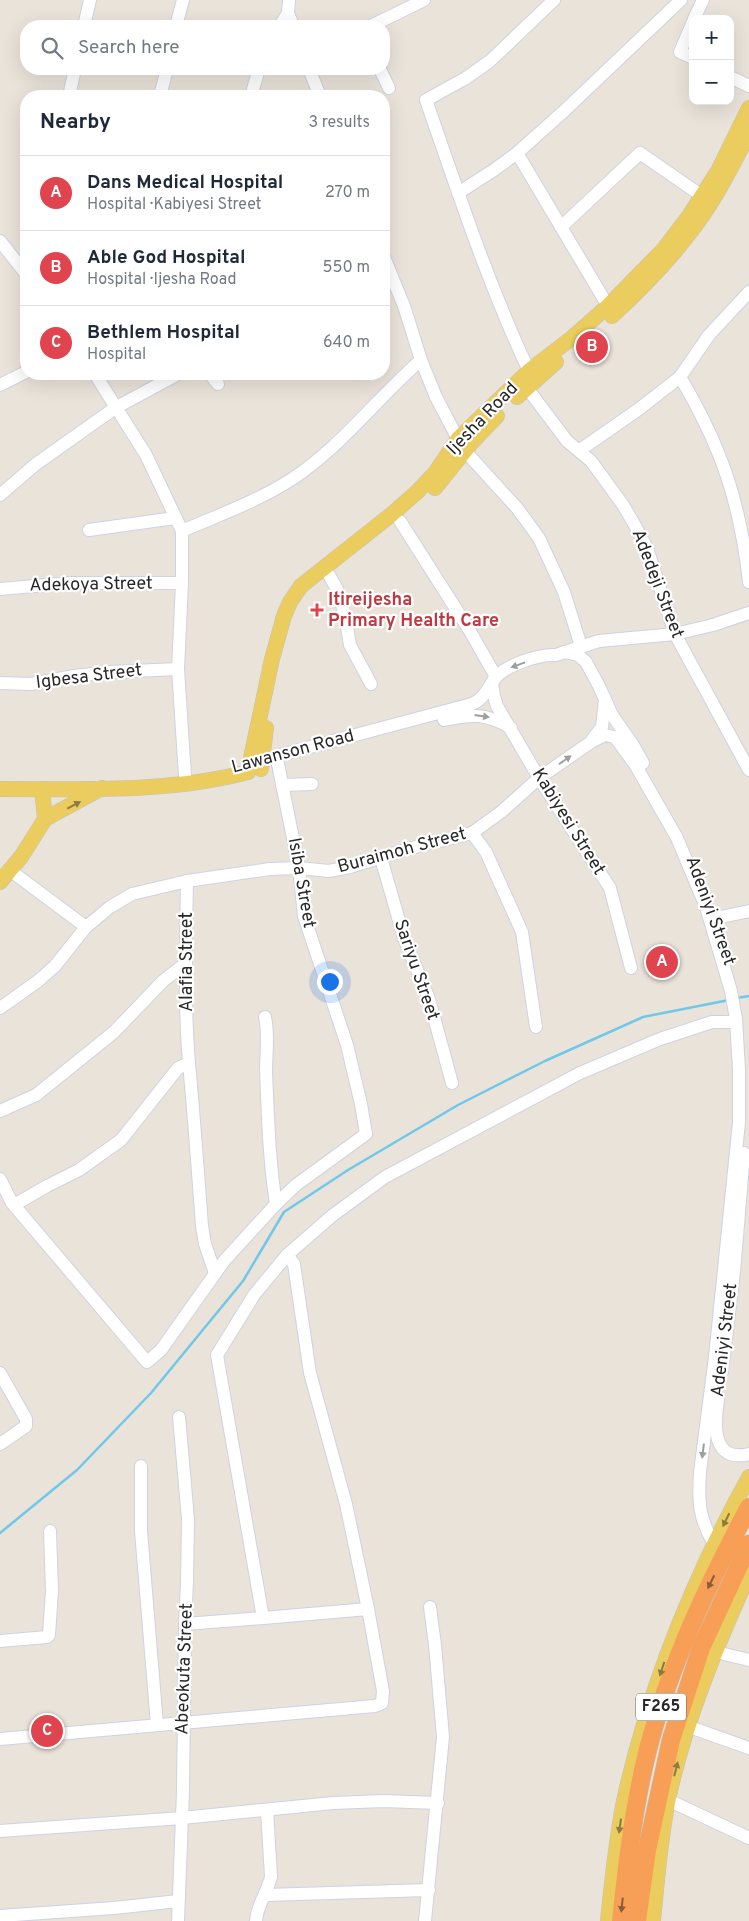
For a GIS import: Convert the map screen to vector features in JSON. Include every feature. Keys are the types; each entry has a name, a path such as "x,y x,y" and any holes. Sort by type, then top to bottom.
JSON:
{"highway":[{"name":"F265","path":"621,1921 629,1844 651,1740 684,1642 749,1507"},
{"name":"F265","path":"637,1921 647,1850 671,1740 701,1648 749,1544"}],"main road":[{"name":"Ijesha Road","path":"276,660 299,606 312,589 400,521 434,490 462,445 634,295 676,250 693,219 702,196 718,171 749,108"},
{"name":"Ijesha Road","path":"255,766 284,616 290,602 301,586 417,492 529,371 573,337 608,306 693,219 720,187 749,133"},
{"name":"Lawanson Road","path":"0,781 119,780 185,776 255,766"},
{"name":"Lawanson Road","path":"0,789 160,787 229,777 255,766"},
{"path":"0,882 11,871 45,819 102,788"},
{"path":"42,789 45,819"},
{"path":"608,1921 624,1802 642,1728 663,1663 690,1595 749,1477"},
{"path":"653,1921 661,1838 668,1800 688,1726 716,1652 749,1574"}],"street":[{"path":"85,20 90,0"},
{"path":"178,20 184,0"},
{"path":"383,20 424,0"},
{"path":"529,371 502,309 458,193 426,100 466,78 490,62 554,0"},
{"path":"458,193 517,153 564,112 681,0"},
{"path":"696,15 703,0"},
{"path":"282,20 288,6"},
{"path":"288,6 292,20"},
{"path":"689,31 680,52 689,56"},
{"path":"70,90 74,75"},
{"path":"162,90 165,75"},
{"path":"253,90 257,75"},
{"path":"311,75 318,90"},
{"path":"383,75 389,88"},
{"path":"734,79 749,86"},
{"path":"561,228 640,152 702,196"},
{"path":"517,153 608,306"},
{"path":"1,243 20,266"},
{"path":"390,272 436,397 462,445 518,508 539,538 564,592 581,646"},
{"path":"580,450 680,377 709,335 749,292"},
{"path":"182,531 270,492 294,478 323,454 421,360"},
{"path":"0,384 20,375"},
{"path":"680,377 710,433 731,484 741,524 749,582"},
{"path":"99,380 146,455 182,531 182,583 178,669 185,776"},
{"path":"0,495 44,458 115,408 167,380"},
{"name":"Adedeji Street","path":"526,388 568,441 591,461 639,532 675,634 749,770"},
{"path":"89,530 175,518"},
{"name":"Kabiyesi Street","path":"400,521 470,631 494,680 496,702 539,778 610,888 631,968"},
{"path":"329,575 337,589 345,615 350,645 371,684"},
{"name":"Adekoya Street","path":"0,589 75,582 182,583"},
{"name":"Lawanson Road","path":"255,766 472,704 482,698 494,680 505,669 519,664 599,641 675,634 713,625 749,613"},
{"path":"599,641 594,664 599,686"},
{"name":"Adeniyi Street","path":"564,652 583,658 599,686 612,715 633,745 681,833 716,918 728,967 747,1070 747,1123 734,1272 715,1433 717,1441 726,1451 738,1455 749,1454"},
{"name":"Igbesa Street","path":"0,683 31,684 110,672 178,669"},
{"path":"539,778 591,742 601,730 605,700"},
{"path":"255,766 278,764 454,718 473,715 492,718 512,728"},
{"name":"Adeniyi Street","path":"591,742 605,736 614,737 641,774 677,838 706,907 728,967"},
{"name":"Isiba Street","path":"276,1204 296,1185 366,1134 347,1045 304,916 299,868 278,764"},
{"name":"Buraimoh Street","path":"187,881 240,872 299,868 329,871 350,867 472,833 501,812 539,778"},
{"path":"282,785 312,784"},
{"path":"472,833 486,852 522,932 536,1027"},
{"name":"Sariyu Street","path":"381,858 404,938 429,999 452,1083"},
{"path":"11,871 86,927"},
{"path":"0,1008 38,981 55,966 86,927 110,907 132,894 187,881"},
{"name":"Alafia Street","path":"187,881 186,963 189,1063 193,1092 202,1226 208,1253 216,1272"},
{"path":"716,918 749,911"},
{"path":"0,1111 36,1095 114,1032 163,981 186,963"},
{"path":"0,1179 14,1205 147,1362 161,1350 224,1261 276,1204 272,1182 266,1074 266,1018"},
{"path":"263,1618 232,1451 217,1355 254,1295 287,1255 333,1214 385,1177 580,1073 660,1039 712,1022 737,1019"},
{"name":"Adeniyi Street","path":"714,1544 706,1531 698,1501 739,1122 737,1019"},
{"path":"14,1205 46,1186 79,1170 121,1140 178,1068 189,1063"},
{"path":"0,1740 157,1724 236,1720 380,1705 384,1700 368,1608 346,1504 310,1373 294,1264 287,1255"},
{"path":"0,1373 26,1419 26,1426 0,1444"},
{"name":"Abeokuta Street","path":"178,1921 182,1818 185,1624 188,1582 188,1519 180,1417"},
{"path":"141,1466 141,1531 157,1724"},
{"path":"0,1641 47,1637 49,1634 52,1591 50,1531"},
{"path":"425,1921 443,1737 436,1645 430,1607"},
{"path":"185,1624 368,1608"},
{"path":"716,1652 749,1660"},
{"path":"688,1726 749,1748"},
{"path":"668,1800 749,1838"},
{"path":"0,1831 182,1818 333,1803 375,1801 438,1803"},
{"path":"256,1921 258,1908 271,1877 267,1810"},
{"path":"265,1895 429,1890"},
{"path":"0,1916 114,1908 178,1901"}],"waterway":[{"path":"737,998 749,996"},
{"path":"0,1533 77,1470 151,1393 243,1281 284,1212 348,1170 458,1105 545,1061 643,1017 729,1000"}],"place":[{"name":"Able God Hospital","path":"592,347"},
{"name":"Itireijesha Primary Health Care","path":"317,610"},
{"name":"Dans Medical Hospital","path":"662,962"},
{"name":"Bethlem Hospital","path":"47,1731"}]}
